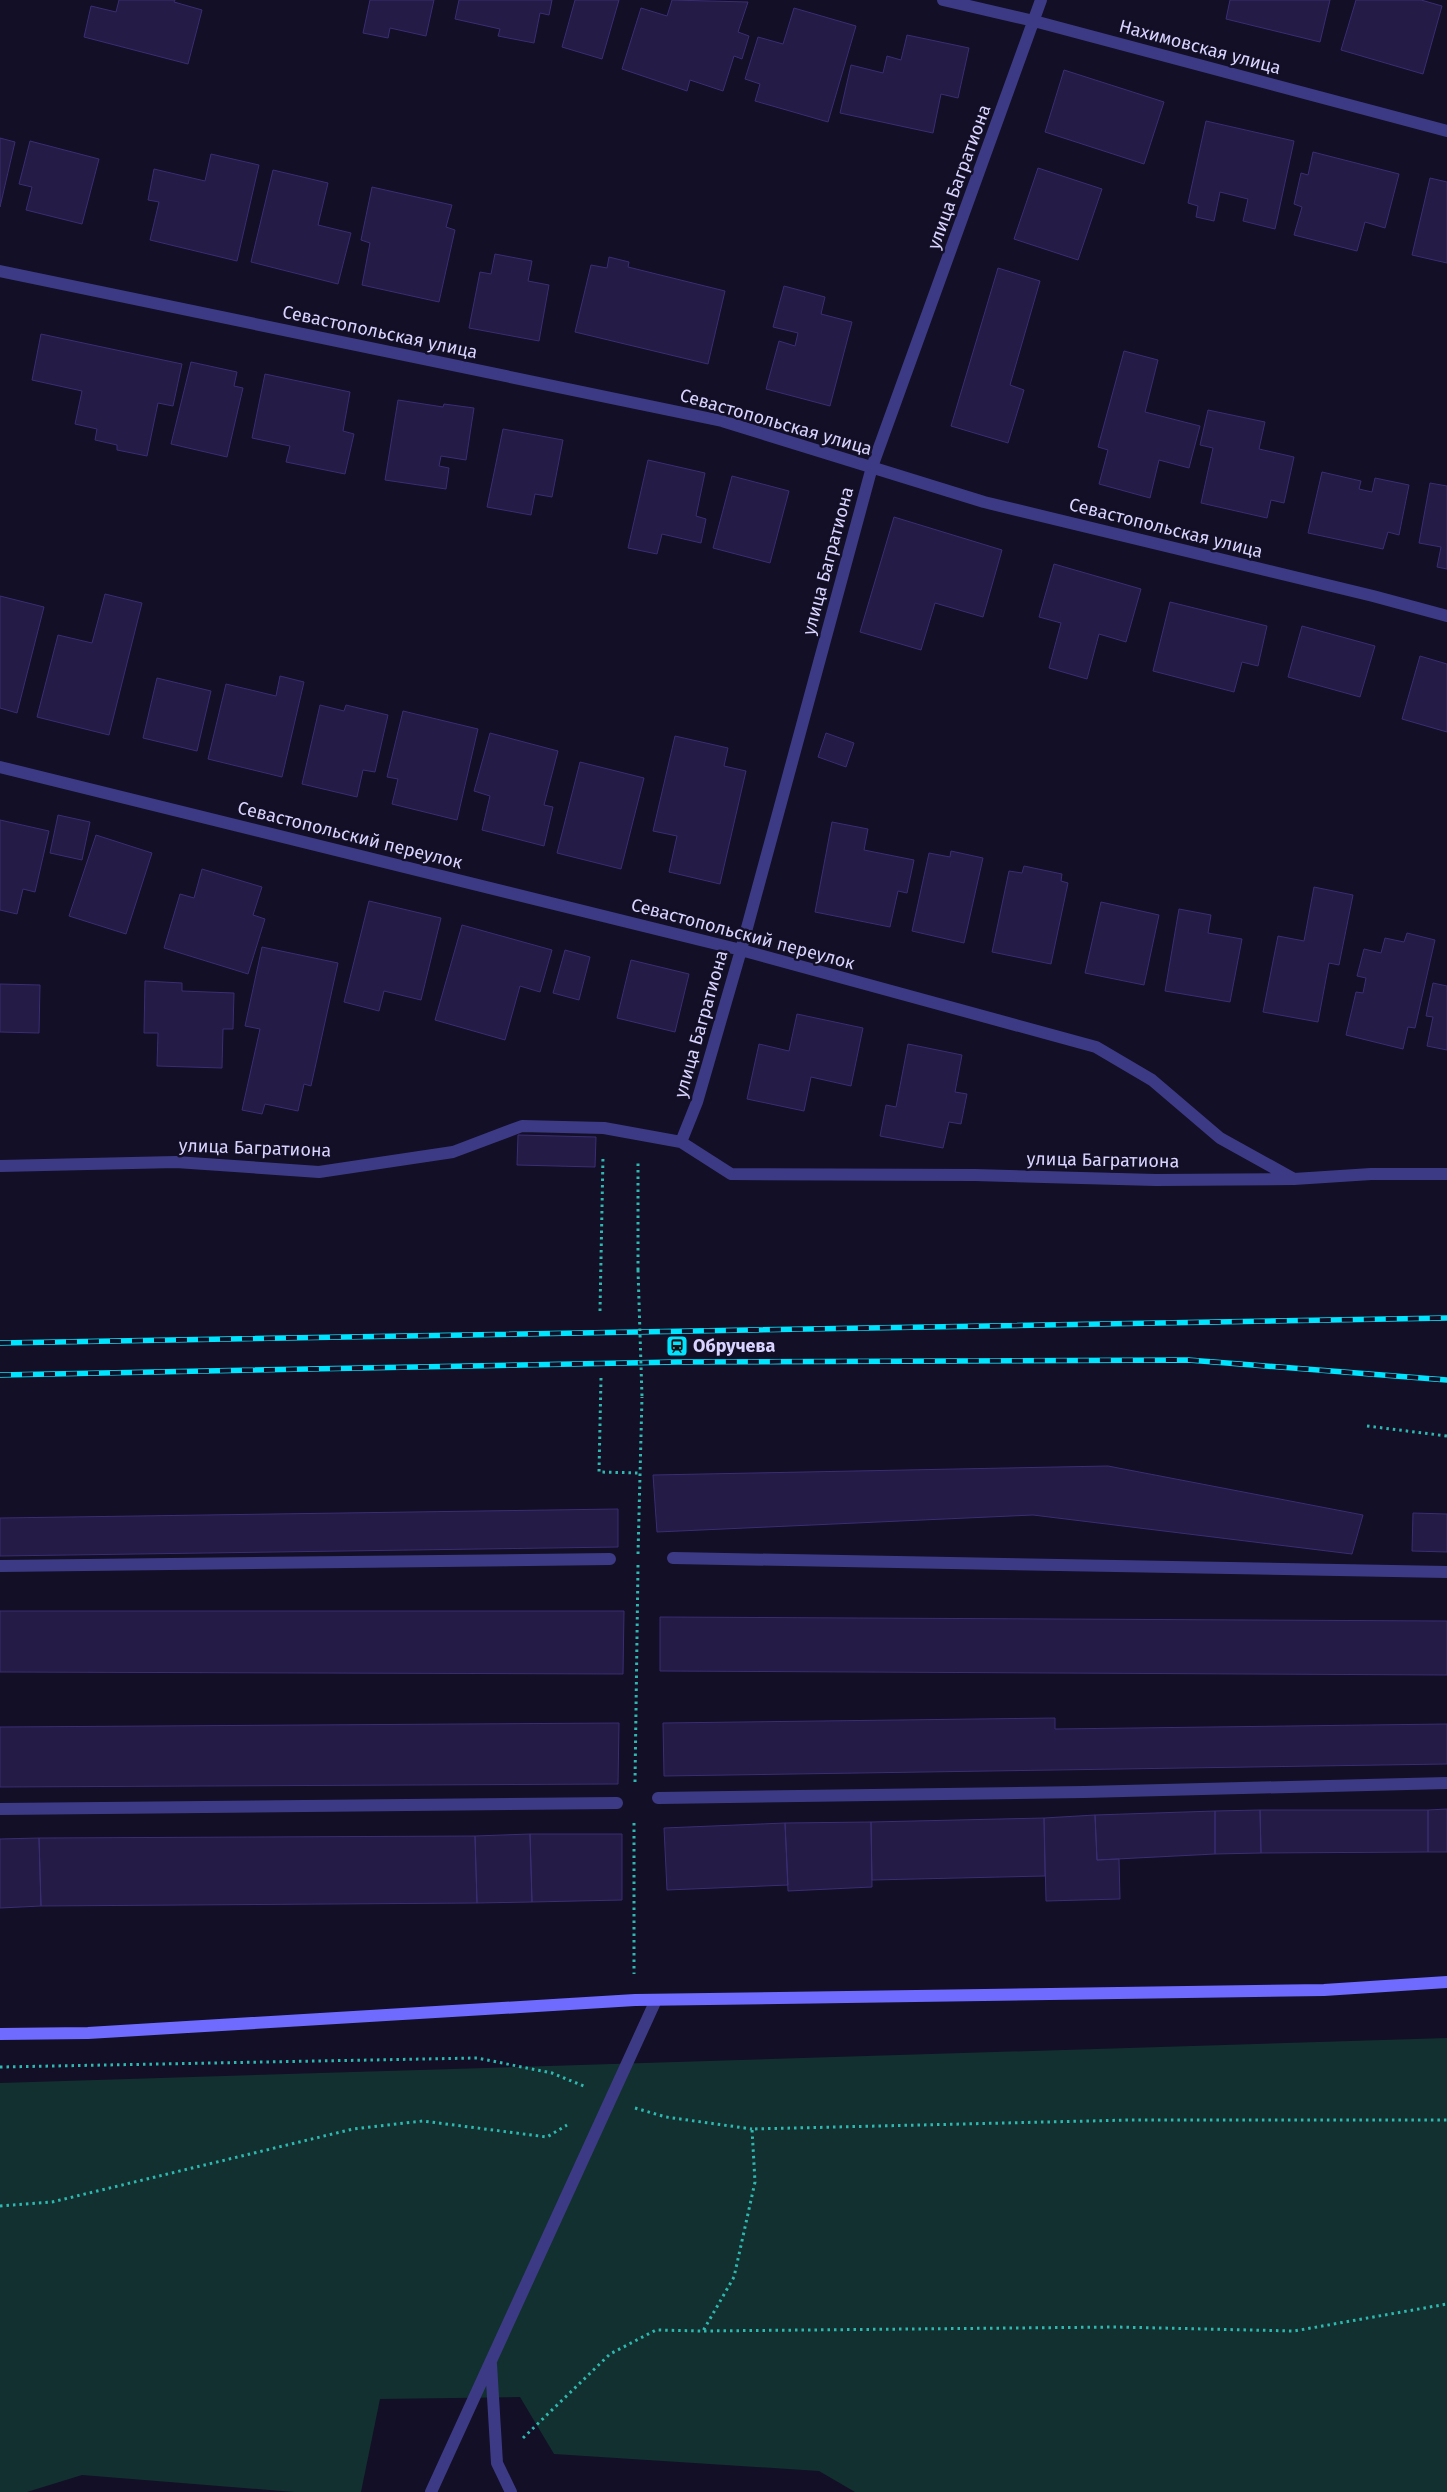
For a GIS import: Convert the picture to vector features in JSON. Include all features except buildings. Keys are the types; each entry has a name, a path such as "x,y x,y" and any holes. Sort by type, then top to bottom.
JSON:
{"street":[{"name":"Нахимовская улица","path":"943,0 1034,21 1447,131"},
{"name":"улица Багратиона","path":"681,1142 697,1102 741,950 872,467 1041,0"},
{"name":"Севастопольская улица","path":"0,271 722,421 984,502 1364,594 1447,616"},
{"name":"Севастопольский переулок","path":"0,767 741,950 1096,1047 1152,1080 1220,1138 1294,1179"},
{"name":"улица Багратиона","path":"0,1166 176,1162 319,1172 453,1152 522,1126 604,1128 681,1142 731,1174 975,1175 1156,1180 1294,1179"},
{"path":"1294,1179 1371,1174 1447,1174"},
{"path":"673,1558 1447,1572"},
{"path":"0,1566 610,1559"},
{"path":"658,1798 1084,1792 1447,1782"},
{"path":"0,1809 617,1803"},
{"path":"0,2034 88,2033 634,2000 1324,1990 1447,1982"},
{"path":"431,2492 608,2100 656,2000"},
{"path":"491,2361 498,2463 511,2492"}],"path":[{"path":"600,1311 604,1128"},
{"path":"635,1785 642,1397 638,1270 638,1134"},
{"path":"601,1378 599,1472 640,1473"},
{"path":"1367,1426 1447,1436"},
{"path":"634,1814 634,2000"},
{"path":"0,2067 478,2058 552,2072 580,2083 608,2100 666,2117 752,2129 1130,2120 1447,2120"},
{"path":"0,2206 52,2202 353,2128 423,2121 548,2137 570,2123"},
{"path":"704,2331 734,2277 755,2182 752,2129"},
{"path":"498,2463 610,2354 656,2330 1116,2326 1294,2331 1447,2304"}],"green space":[{"path":"1447,2038 1447,2492 855,2492 819,2471 554,2454 520,2397 380,2399 361,2492 294,2492 82,2475 27,2492 0,2492 0,2083"}],"railway":[{"path":"0,1343 1447,1318"},
{"path":"0,1375 677,1362 1188,1360 1447,1380"}],"place":[{"name":"Обручева","path":"677,1346"}]}
